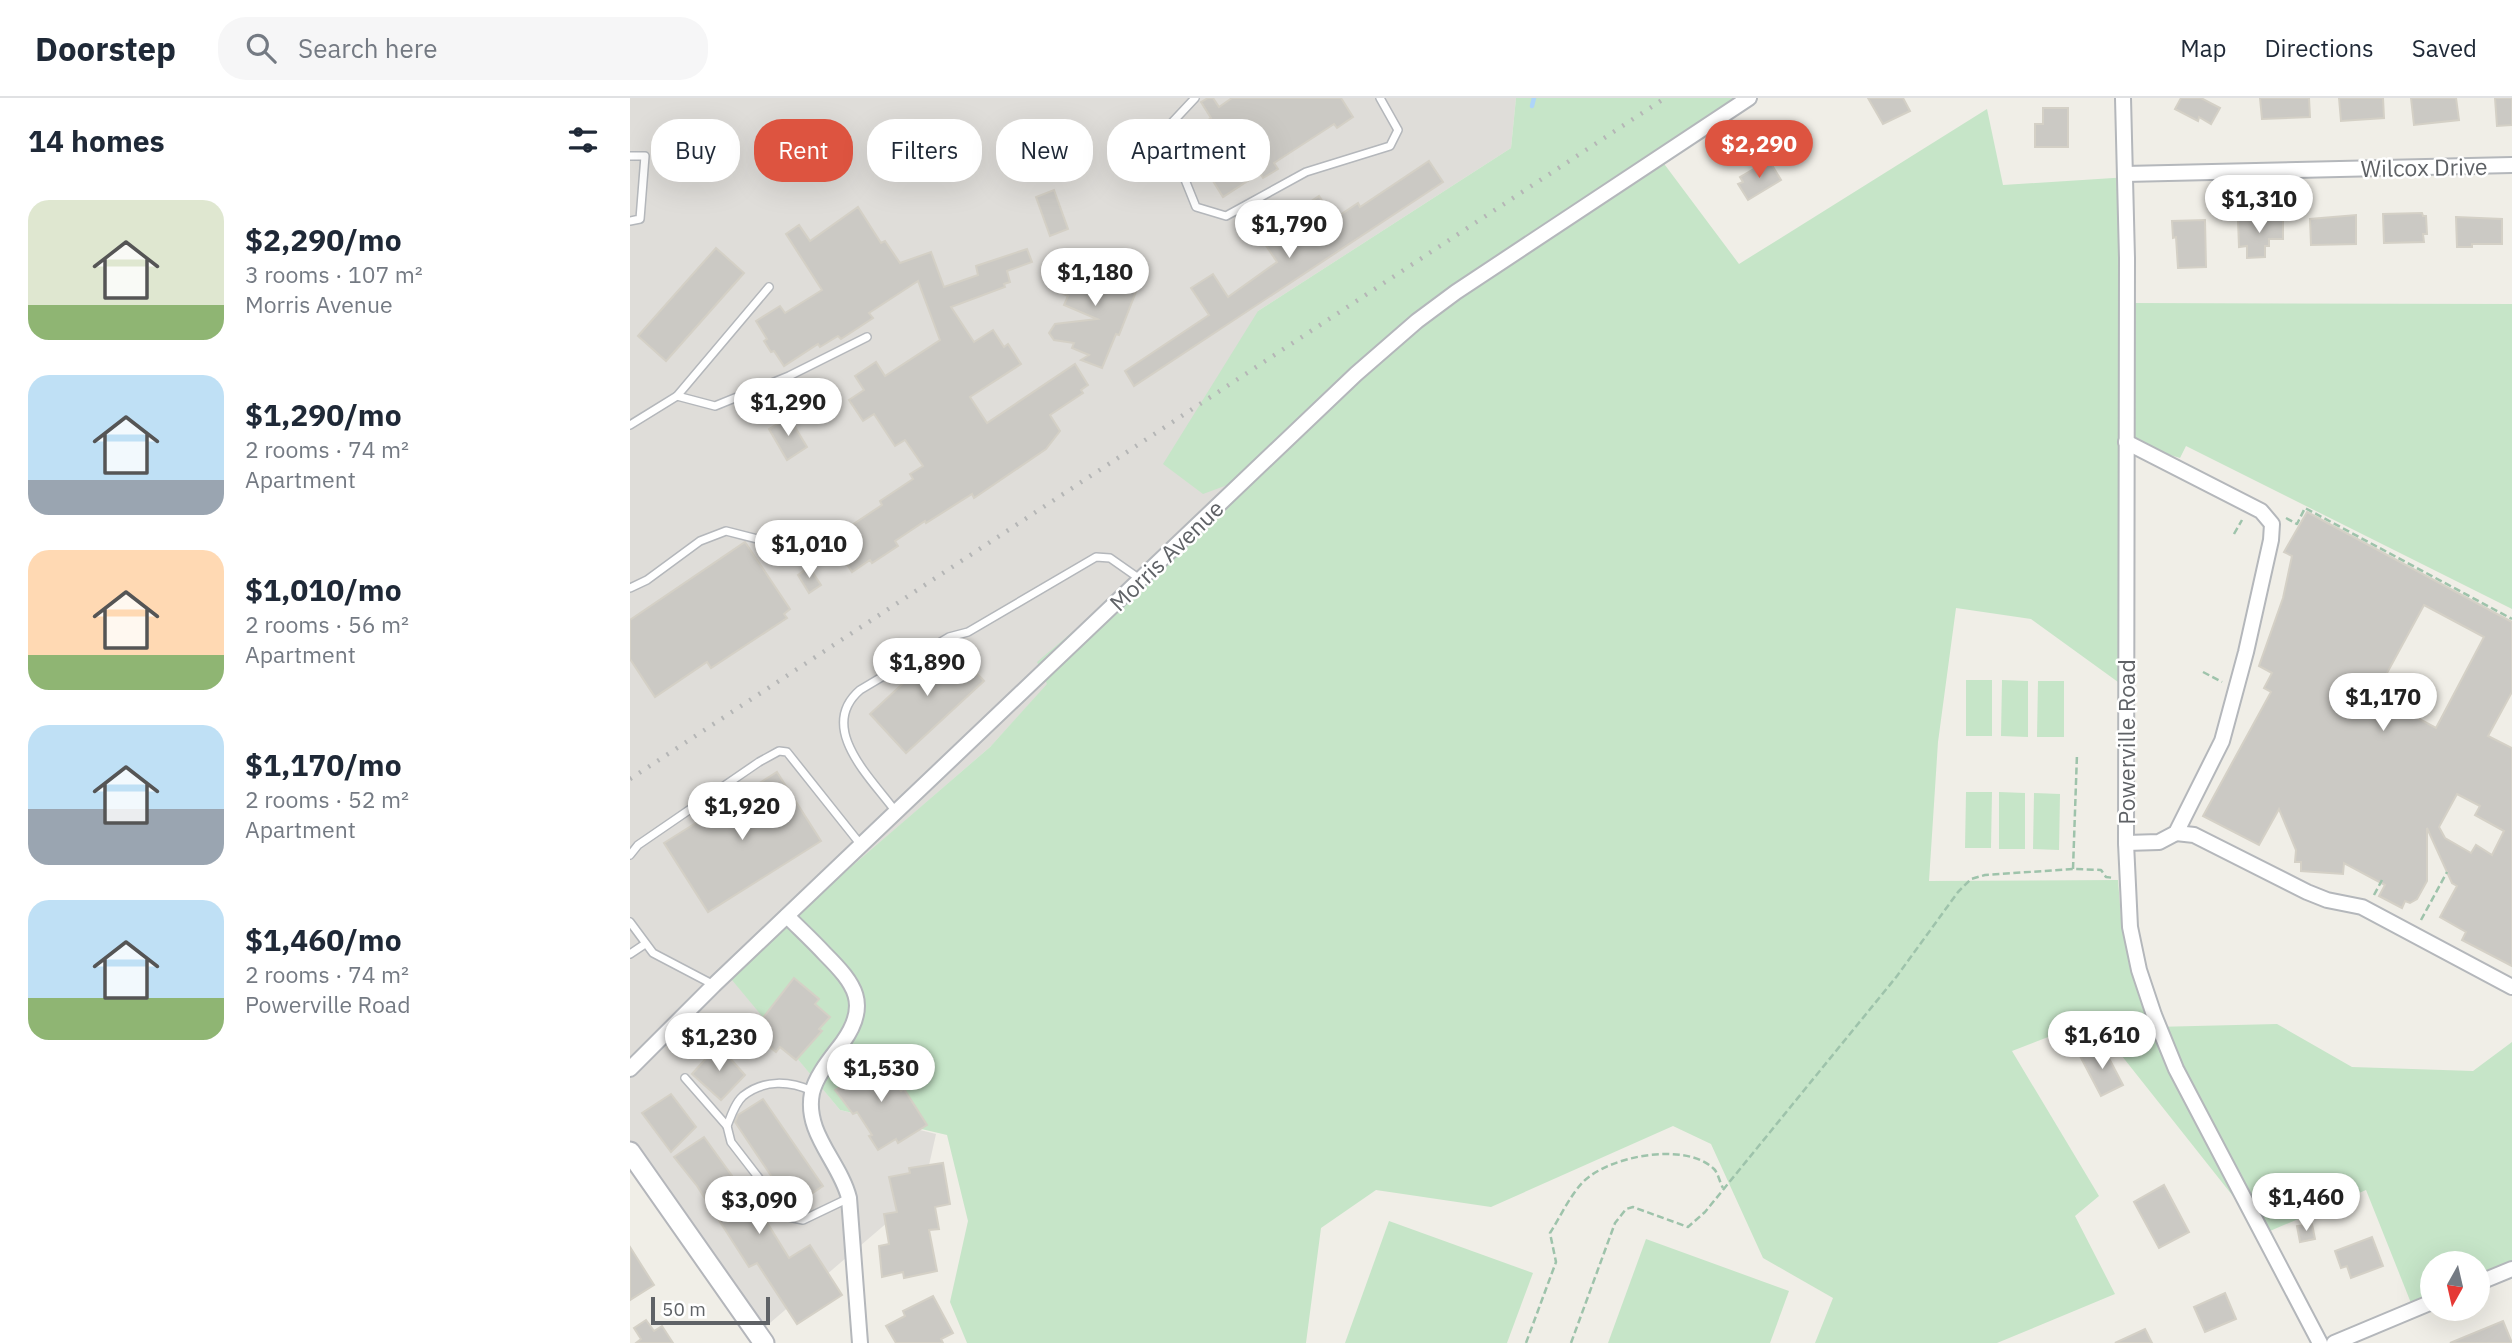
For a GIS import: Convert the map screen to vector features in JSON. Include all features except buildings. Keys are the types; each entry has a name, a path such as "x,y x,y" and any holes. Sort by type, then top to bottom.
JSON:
{"main road":[{"path":"630,1152 764,1343"}],"street":[{"name":"Morris Avenue","path":"630,1069 714,985 1140,579 1356,374 1417,321 1456,292 1749,98"},
{"name":"Powerville Road","path":"2123,98 2126,843 2130,927 2139,970 2176,1069 2320,1343"},
{"name":"Wilcox Drive","path":"2125,174 2512,165"},
{"path":"2126,442 2261,512 2272,524 2271,540 2246,652 2222,741 2176,833"},
{"path":"2126,843 2159,842 2176,833 2194,835 2307,892 2328,900 2362,907 2509,985"},
{"path":"787,916 845,974 855,992 856,1014 852,1029 823,1070 813,1092 812,1111 817,1133 847,1187 860,1343"},
{"path":"2490,1278 2512,1269"},
{"path":"2334,1343 2420,1307"}],"lane":[{"path":"1195,98 1165,130 1196,207 1226,216 1306,172 1390,146 1398,130 1380,98"},
{"path":"630,156 645,156 640,219 630,221"},
{"path":"630,425 677,396 769,287"},
{"path":"677,396 715,406 789,376 867,337"},
{"path":"630,588 647,580 700,541 726,531 769,542 812,530"},
{"path":"896,812 848,747 843,729 844,712 850,699 860,690 949,637 968,632 1096,557 1110,558 1140,579"},
{"path":"630,855 638,845 779,751 787,752 861,845"},
{"path":"630,922 653,953 714,985"},
{"path":"630,954 645,944"},
{"path":"685,1078 727,1126 731,1142 789,1217 803,1220 849,1198"},
{"path":"727,1126 743,1097 762,1086 785,1083 813,1092"}],"path":[{"path":"2277,513 2297,524 2305,508 2512,619"},
{"path":"2234,534 2246,514"},
{"path":"2203,672 2229,686"},
{"path":"2073,869 2077,754"},
{"path":"1571,1343 1615,1223 1626,1209 1633,1207 1688,1227 1704,1212 1896,976 1958,892 1971,879 1985,875 2073,869 2101,870 2106,877 2117,878"},
{"path":"2419,923 2447,872"},
{"path":"2372,898 2382,880"},
{"path":"1526,1343 1556,1262 1550,1233 1583,1182 1603,1169 1639,1156 1668,1153 1701,1160 1715,1170 1723,1188"}],"shaded area":[{"path":"630,98 1516,98 1511,148 1258,311 1262,471 1048,684 990,747 728,974 840,1110 936,1134 923,1192 756,1335 630,1149"}],"green space":[{"path":"1516,98 1747,98 1659,157 1739,264 1987,109 2003,185 2129,177 2129,303 2512,304 2512,609 2186,446 2180,458 2127,442 2118,682 2031,619 1956,608 1938,742 1929,881 2118,880 2121,918 2139,997 2154,1027 2277,1024 2352,1067 2473,1071 2512,1042 2512,1267 2490,1276 2490,1251 2420,1251 2420,1305 2413,1308 2366,1190 2263,1234 2114,1046 2079,1025 2012,1051 2099,1196 2075,1216 2115,1294 1997,1343 1815,1343 1833,1298 1763,1258 1711,1144 1673,1126 1491,1207 1376,1190 1321,1228 1306,1343 967,1343 950,1302 968,1221 947,1135 840,1110 727,974 990,747 1047,684 1037,662 1260,473 1203,494 1163,464 1258,311 1511,148"},
{"path":"1966,680 1992,680 1992,736 1966,736"},
{"path":"2002,680 2028,681 2028,737 2001,736"},
{"path":"2038,681 2064,681 2064,737 2037,737"},
{"path":"1966,792 1992,792 1991,848 1965,848"},
{"path":"1999,792 2025,793 2025,849 1999,849"},
{"path":"2034,793 2060,794 2059,850 2033,849"},
{"path":"1389,1221 1533,1273 1507,1343 1345,1343"},
{"path":"1646,1239 1789,1291 1770,1343 1608,1343"}],"waterway":[{"path":"1532,106 1534,98"}],"railway":[{"path":"630,779 1665,98"}]}
